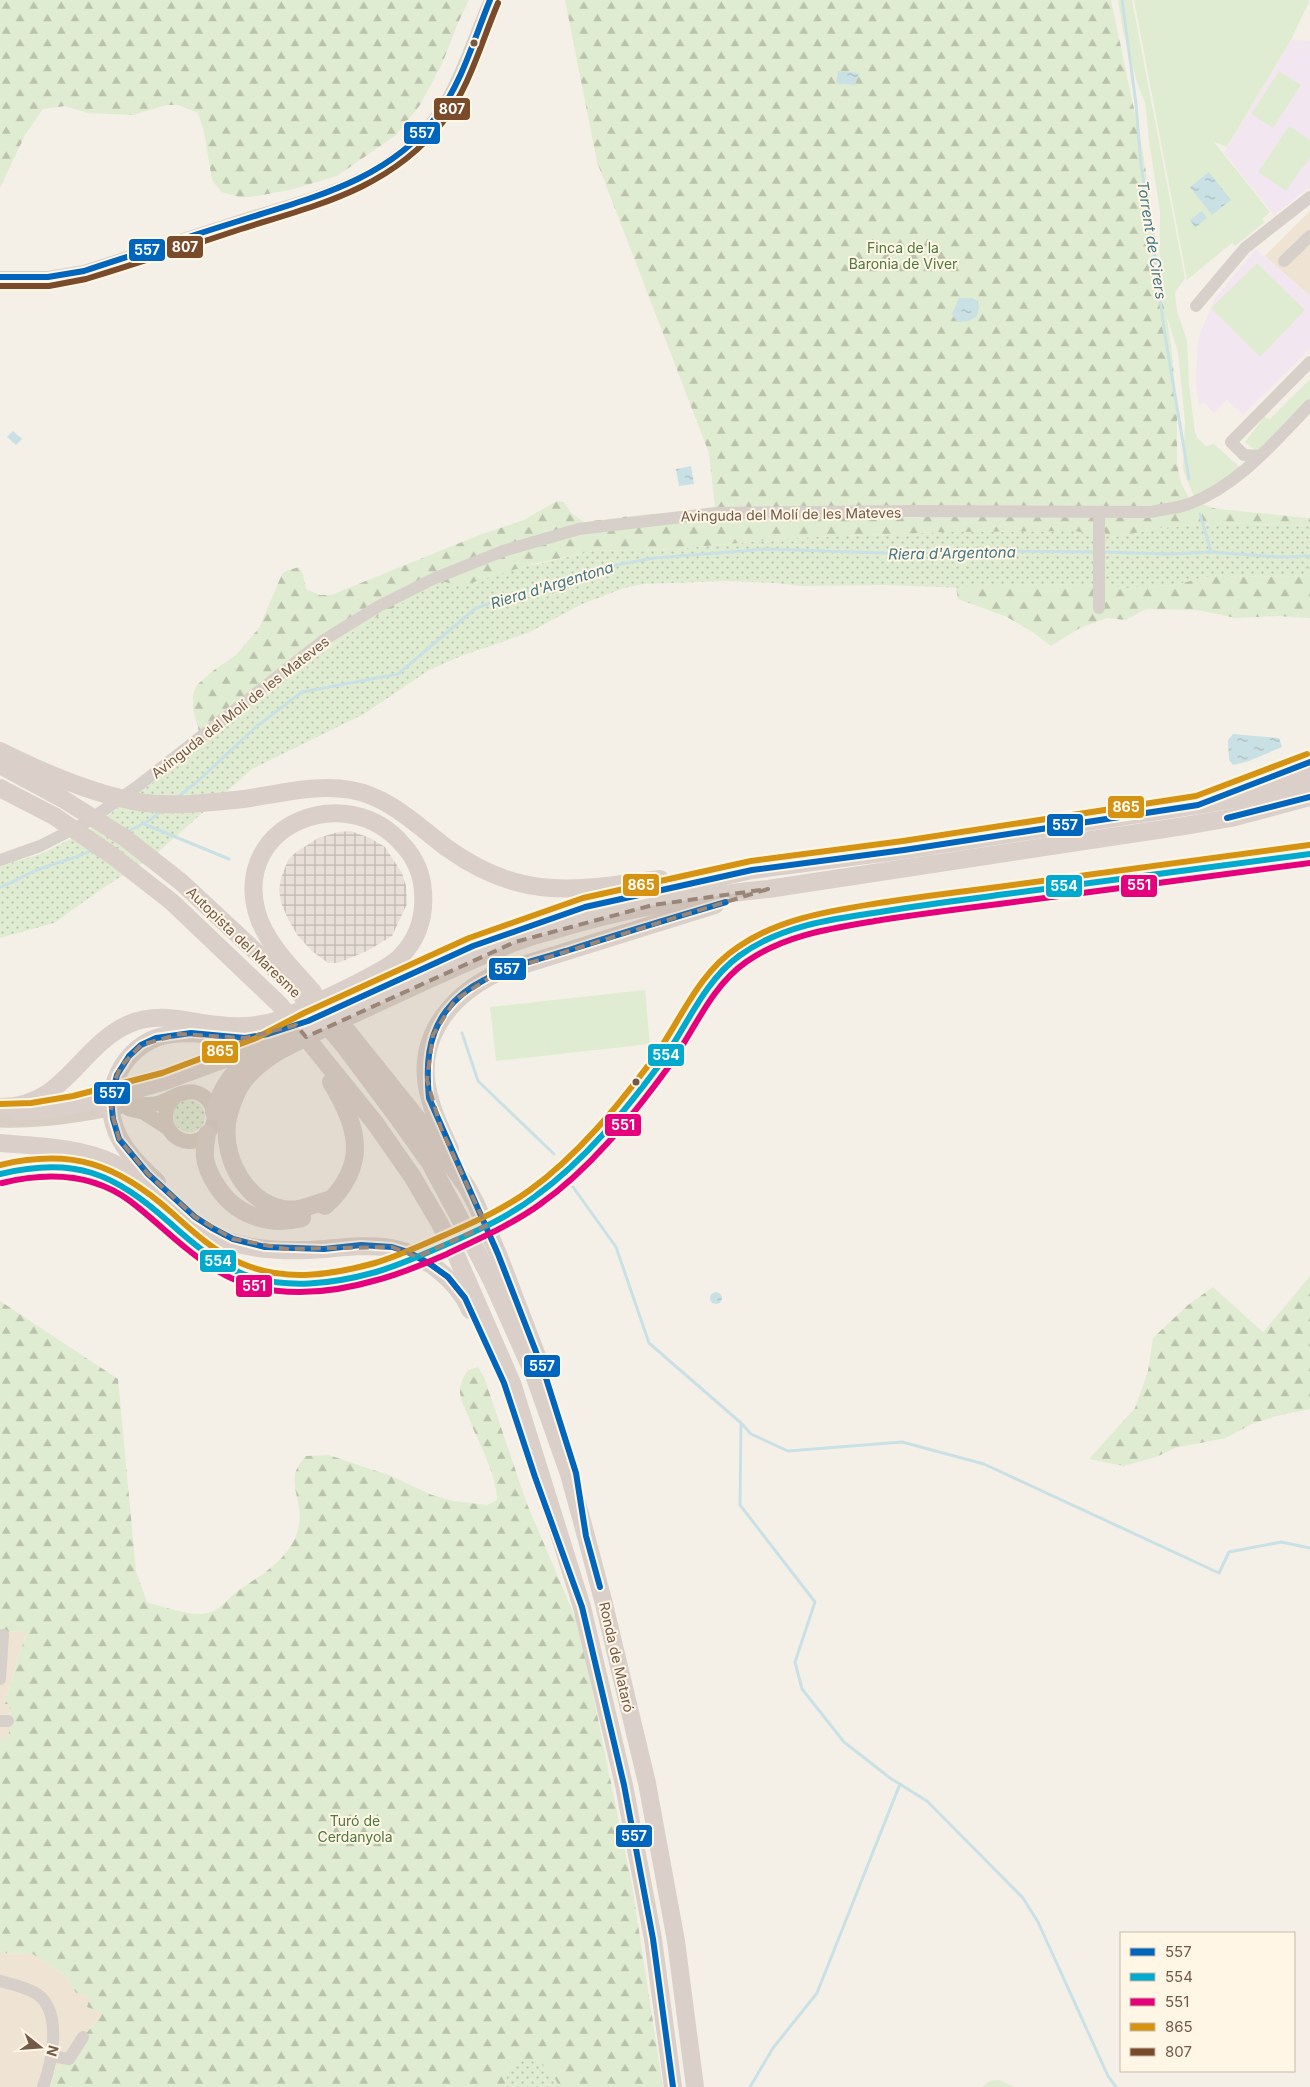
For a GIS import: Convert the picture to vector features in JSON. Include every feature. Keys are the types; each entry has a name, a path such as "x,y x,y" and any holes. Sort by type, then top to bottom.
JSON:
{"highway":[{"path":"0,751 71,782 138,802 191,804 316,789 353,790 376,798 404,815 447,848 482,870 519,883 552,889 592,888 717,871 752,870"},
{"path":"1198,805 1310,762"},
{"name":"Autopista del Maresme","path":"0,765 63,799 125,838 181,882 301,987 349,1043 430,1163 473,1244"},
{"path":"214,1112 224,1086 242,1064 268,1049 473,946 566,912 644,892 752,870 904,850 1198,805 1235,799 1310,780"},
{"name":"Autopista del Maresme","path":"0,788 54,816 113,856 172,902 279,1004 375,1123 412,1176 457,1257"},
{"path":"0,1112 32,1112 75,1105 150,1086 315,1025 515,942 594,918 714,894 768,889 1184,826 1231,818 1310,797"},
{"path":"0,1107 32,1102 58,1088 111,1034 140,1020 163,1016 218,1025 253,1026 265,1024 279,1020 342,991 399,959 418,933 423,917 422,881 410,852 398,838 385,827 368,818 340,813 308,816 275,836 261,854 255,871 253,894 257,914 267,935 301,987"},
{"path":"586,1536 576,1473 539,1358 490,1236 432,1106 426,1080 428,1051 440,1020 455,1000 474,985 497,973 685,912 744,899 768,889"},
{"path":"265,1248 233,1239 196,1217 148,1174 119,1139 111,1099 113,1085 121,1066 129,1056 141,1045 156,1038 168,1035 191,1034 246,1038 315,1025"},
{"path":"315,1025 253,1070 239,1088 227,1123 227,1139 236,1172 246,1186 269,1206 298,1210 332,1199"},
{"path":"349,1043 428,1132 467,1187"},
{"path":"207,1134 205,1157 207,1167 219,1190 230,1203 241,1211 258,1218 289,1221 306,1217 321,1209 332,1199 350,1174 355,1154 354,1132 342,1100 330,1081 314,1048"},
{"path":"0,1143 87,1154 114,1164 154,1189 196,1225 236,1244 265,1248 324,1249 360,1245 392,1247 408,1252 448,1277 465,1298 504,1383 582,1607"},
{"name":"Ronda de Mataró","path":"473,1244 492,1281 534,1375 569,1474 604,1604 646,1783 676,1941 695,2087"},
{"name":"Ronda de Mataró","path":"457,1257 512,1383 582,1607 626,1794 652,1938 673,2087"}],"main road":[{"path":"0,1120 42,1119 143,1112 168,1128 177,1138 186,1141 196,1140 207,1134 213,1123 214,1112 207,1099 198,1093 183,1093 174,1098 153,1104 132,1104 113,1114"},
{"path":"168,1128 166,1112 174,1098"}],"street":[{"path":"0,277 48,277 84,271 340,188 381,169 415,142 437,116 457,79 490,0"},
{"path":"1196,306 1245,248 1310,197"},
{"path":"1284,261 1309,240"},
{"path":"1260,456 1244,455 1231,442 1310,362"},
{"name":"Avinguda del Molí de les Mateves","path":"0,860 40,846 87,822 138,786 324,640 379,606 433,579 503,551 579,529 716,513 909,511 1099,519 1151,512 1187,505 1209,496 1245,471 1310,405"},
{"path":"1099,519 1099,602"},
{"path":"0,1174 36,1166 60,1166 93,1172 119,1183 138,1196 199,1247 222,1263 240,1273 262,1280 310,1284 359,1276 391,1267 429,1252 508,1215 538,1195 563,1173 614,1120 662,1061 719,975 736,958 771,937 807,925 896,909 1310,854"},
{"path":"0,1679 3,1635"},
{"path":"0,1981 28,1989 43,2000 52,2017 52,2056 43,2087"},
{"path":"52,2056 69,2059 83,2037"}],"highlighted area":[{"path":"768,889 497,973 455,1000 433,1035 427,1080 441,1128 486,1226 417,1257 392,1247 286,1249 233,1239 195,1217 148,1174 119,1139 111,1110 113,1085 121,1066 141,1045 179,1034 245,1038 296,1025 306,1037 515,942 653,905"}],"shaded area":[{"path":"1291,40 1310,41 1310,187 1274,215 1224,153"},
{"path":"1310,211 1310,296 1265,256"},
{"path":"1256,249 1310,296 1310,349 1243,415 1227,400 1214,413 1204,402 1199,406 1196,385 1197,349 1200,333 1215,298"},
{"path":"351,831 370,838 385,847 402,873 406,886 407,904 392,936 367,951 338,963 328,963 312,951 298,936 289,921 281,903 279,890 281,878 288,860 295,853 318,838 338,832"},
{"path":"27,1631 4,1703 9,1704 12,1722 10,1730 7,1739 0,1739 0,1632"},
{"path":"0,1953 33,1954 66,1976 76,1993 90,1997 103,2013 84,2035 62,2067 56,2066 50,2087 0,2087"}],"green space":[{"path":"0,0 469,0 442,64 420,105 396,135 337,176 290,190 251,197 239,197 221,192 212,180 204,132 198,113 178,105 167,105 133,115 88,113 65,106 43,109 25,135 0,188"},
{"name":"Finca de la Baronia de Viver","path":"565,0 1111,0 1143,152 1172,353 1177,415 1177,463 1181,483 1190,500 1217,509 1310,518 1310,526 1216,523 1160,528 1115,537 1074,531 944,532 791,538 676,549 593,551 529,565 461,586 441,581 361,626 200,735 193,710 193,694 197,685 214,670 236,655 259,628 282,574 286,571 299,567 303,574 306,589 320,595 331,595 482,534 524,520 557,501 564,502 572,514 584,522 715,508 709,453 597,162"},
{"path":"1118,0 1132,0 1185,278 1175,293 1177,311 1187,340 1189,384 1195,432 1198,439 1206,446 1214,444 1243,470 1195,499 1183,470 1185,422 1178,352 1159,292 1160,212 1145,102 1138,86 1123,31"},
{"path":"1134,0 1310,0 1291,40 1227,147 1214,142 1270,212 1262,219 1265,222 1235,246 1232,243 1187,280"},
{"path":"1279,71 1301,85 1273,128 1251,114"},
{"path":"1289,126 1310,140 1310,157 1286,191 1258,172"},
{"path":"1257,263 1305,310 1260,357 1211,308"},
{"path":"1310,379 1310,401 1258,453 1245,442 1264,417 1270,419"},
{"path":"1216,523 1310,526 1310,576 1206,577 1174,585 1128,588 1086,585 991,584 965,588 885,585 804,586 727,581 643,584 624,588 580,605 528,633 461,656 429,670 364,714 252,769 156,854 103,888 54,923 0,938 0,866 41,854 88,830 151,784 260,696 361,626 441,581 538,564 593,551 676,549 791,538 944,532 1074,531 1115,537 1160,528"},
{"path":"1310,576 1310,618 1278,616 1236,618 1197,610 1146,609 1126,620 1107,618 1080,628 1051,646 1031,631 1007,617 958,599 956,588 991,584 1086,585 1128,588 1174,585 1206,577"},
{"path":"645,990 650,1044 496,1061 490,1007"},
{"path":"189,1100 195,1101 200,1105 204,1110 204,1122 200,1127 195,1131 189,1132 183,1131 178,1127 174,1122 173,1116 174,1110 178,1105 183,1101"},
{"path":"1310,1276 1310,1409 1252,1424 1226,1438 1175,1448 1156,1457 1124,1466 1089,1459 1135,1408 1148,1371 1153,1338 1188,1305 1213,1287 1263,1332"},
{"name":"Turó de Cerdanyola","path":"0,1301 118,1379 136,1571 147,1602 188,1613 196,1614 215,1610 276,1563 291,1546 296,1536 300,1515 295,1489 295,1473 306,1456 328,1455 338,1458 391,1476 432,1495 453,1501 487,1505 497,1500 490,1468 460,1394 461,1382 468,1370 478,1367 484,1377 527,1504 579,1626 632,1885 663,2087 559,2087 548,2069 536,2062 523,2060 515,2061 508,2071 504,2087 50,2087 56,2066 62,2067 63,2061 103,2013 87,2007 90,1997 76,1993 66,1976 33,1954 0,1953 0,1739 7,1739 12,1722 9,1704 4,1704 27,1631 0,1632"},
{"path":"526,2059 547,2068 554,2076 559,2087 504,2087 508,2071 515,2060"},
{"path":"1000,2080 1014,2087 982,2087 990,2081"}],"water":[{"path":"838,71 859,73 855,85 836,83"},
{"path":"1209,172 1231,200 1212,215 1190,187"},
{"path":"1202,211 1207,218 1195,228 1190,220"},
{"path":"959,298 972,298 978,301 977,316 969,321 957,322 952,314"},
{"path":"13,431 22,439 16,445 7,437"},
{"path":"691,466 694,484 679,486 676,469"},
{"path":"1233,734 1279,738 1282,747 1249,761 1233,765 1229,760 1228,740"},
{"path":"714,1292 718,1292 722,1298 718,1304 714,1304 710,1300 710,1296"}],"waterway":[{"name":"Torrent de Cirers","path":"1122,0 1136,104 1141,165 1164,329 1189,479"},
{"name":"Torrent de Cirers","path":"1200,514 1211,552"},
{"name":"Riera d'Argentona","path":"178,797 257,726 302,692 398,674 476,608 589,570 654,558 766,549 910,554 971,551 1095,552"},
{"name":"Riera d'Argentona","path":"1101,552 1170,554 1211,552 1280,557 1310,556"},
{"name":"Riera d'Argentona","path":"127,832 150,820 162,810"},
{"path":"144,824 229,859"},
{"name":"Riera d'Argentona","path":"0,887 40,869 92,850"},
{"path":"462,1033 478,1081 554,1154"},
{"path":"573,1187 616,1247 649,1343 741,1423 740,1505 815,1602 795,1662 802,1689 844,1742 890,1778 927,1801 1023,1898 1038,1922 1108,2076 1116,2087"},
{"path":"742,1424 751,1434 788,1451 902,1442 984,1464 1219,1573 1229,1552 1281,1542 1310,1548"},
{"path":"750,2087 773,2048 817,1993 900,1784"}],"transit line":[{"name":"557","path":"0,277 48,277 84,271 321,195 372,172 396,157 417,139 445,104 473,45 490,0"},
{"name":"807","path":"0,286 49,286 86,279 297,212 350,192 376,179 422,146 442,123 460,96 498,3"},
{"name":"865","path":"0,1104 31,1103 73,1096 162,1073 256,1038 304,1013 469,938 583,898 751,861 903,841 1196,796 1307,754"},
{"name":"557","path":"673,2087 653,1939 624,1785 582,1607 535,1477 504,1383 465,1298 448,1277 430,1264 408,1252 392,1247 361,1245 324,1249 265,1247 233,1239 212,1228 195,1217 148,1174 119,1139 113,1119 111,1099 117,1075 129,1056 141,1045 156,1038 191,1033 245,1038 268,1034 308,1021 473,946 585,907 752,870 904,850 1198,805 1310,762"},
{"name":"557","path":"1227,818 1310,797"},
{"name":"865","path":"0,1165 50,1158 92,1164 112,1172 132,1182 151,1196 214,1248 243,1264 259,1270 292,1275 309,1275 359,1267 402,1254 478,1220 520,1197 548,1176 581,1146 626,1094 663,1045 690,999 711,971 738,947 771,929 806,917 879,903 1309,845"},
{"name":"554","path":"0,1174 50,1167 72,1168 92,1173 130,1192 214,1258 243,1274 259,1279 292,1284 309,1284 343,1280 376,1272 402,1263 481,1229 527,1203 555,1181 588,1151 633,1099 660,1064 695,1007 715,979 739,956 771,937 806,925 862,915 1310,854"},
{"name":"551","path":"2,1183 19,1179 52,1176 69,1177 100,1185 130,1201 211,1267 224,1275 255,1287 290,1292 308,1292 360,1285 404,1272 447,1254 517,1219 557,1191 592,1160 639,1106 667,1069 702,1012 722,985 733,973 761,952 811,934 881,920 1310,863"},
{"name":"557","path":"600,1587 586,1536 576,1473 545,1375 498,1254 429,1098 428,1064 431,1042 440,1021 450,1006 468,989 494,975 524,963 726,902"}]}
